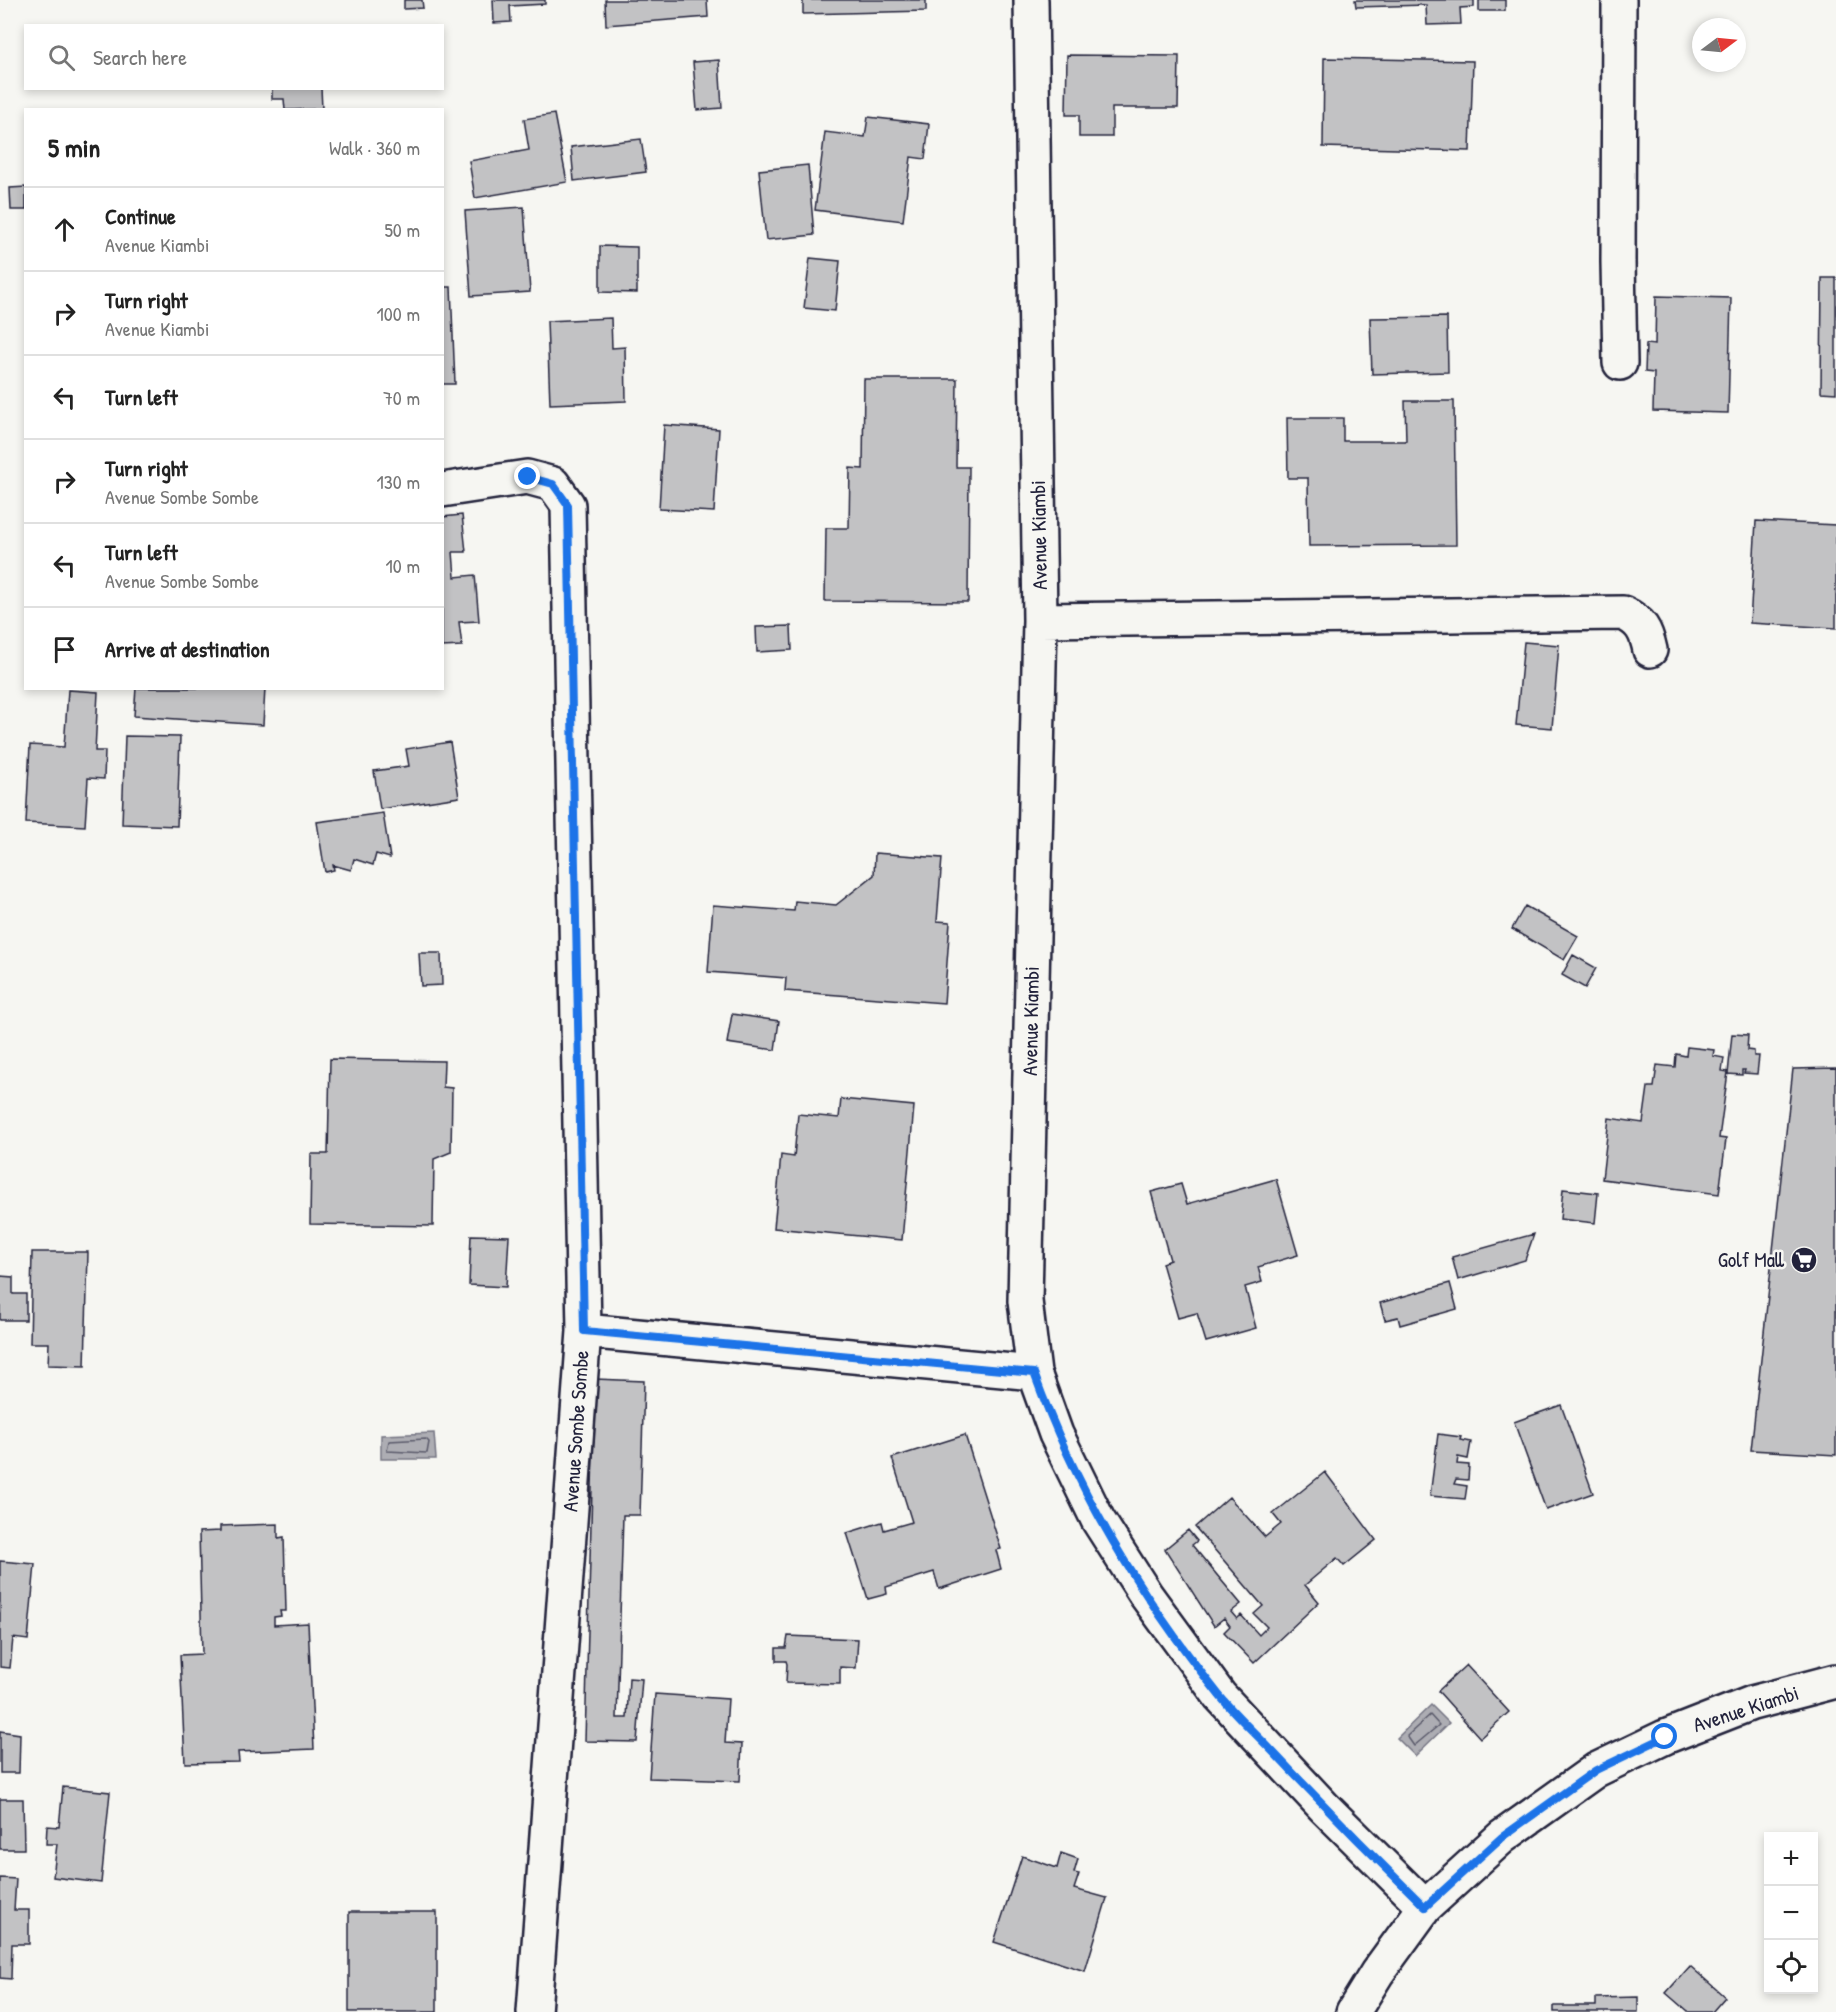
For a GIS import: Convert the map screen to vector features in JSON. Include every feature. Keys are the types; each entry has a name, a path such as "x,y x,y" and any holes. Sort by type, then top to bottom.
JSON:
{"street":[{"name":"Avenue Kiambi","path":"1031,0 1040,620 1025,1301 1034,1373 1056,1434 1098,1520 1146,1595 1220,1696 1324,1807 1425,1907"},
{"path":"1619,0 1620,363"},
{"name":"Avenue Sombe Sombe","path":"444,490 528,477 553,484 568,505 584,1331 534,2012"},
{"path":"1040,620 1623,613 1635,619 1646,631 1650,650"},
{"path":"584,1331 1034,1373"},
{"name":"Avenue Kiambi","path":"1353,2012 1377,1973 1425,1907 1502,1837 1596,1770 1665,1737 1752,1703 1836,1681"}],"water":[{"path":"434,1433 436,1459 381,1459 381,1435"},
{"path":"1431,1705 1449,1723 1415,1756 1397,1738"}],"building":[{"path":"404,0 422,0 423,8 404,9"},
{"path":"493,0 545,0 545,4 510,6 511,22 494,23"},
{"path":"605,0 707,0 708,17 606,25"},
{"path":"803,0 926,0 926,11 803,14"},
{"path":"1355,0 1474,0 1474,7 1460,8 1461,24 1427,25 1426,5 1356,7"},
{"path":"1479,0 1505,0 1505,11 1479,11"},
{"path":"1067,55 1179,56 1178,108 1112,108 1112,137 1079,137 1079,115 1066,115"},
{"path":"1324,58 1473,61 1470,151 1323,147"},
{"path":"719,60 722,108 697,110 693,62"},
{"path":"272,90 321,90 322,108 285,108 284,99 272,99"},
{"path":"554,114 567,182 475,198 469,161 529,150 524,119"},
{"path":"868,117 929,124 925,159 911,157 903,221 815,210 825,132 865,137"},
{"path":"641,139 646,172 574,181 571,147"},
{"path":"808,165 814,235 766,240 759,170"},
{"path":"24,187 24,210 11,210 10,188"},
{"path":"524,207 530,292 471,296 465,211"},
{"path":"600,246 637,247 637,293 600,292"},
{"path":"810,258 840,261 835,311 804,308"},
{"path":"1822,278 1836,278 1836,393 1821,392"},
{"path":"444,287 451,287 455,384 444,384"},
{"path":"1656,296 1731,298 1728,413 1653,411 1654,373 1645,372 1646,344 1655,345"},
{"path":"1447,317 1448,372 1372,374 1370,318"},
{"path":"611,318 612,348 625,347 626,401 550,404 547,321"},
{"path":"864,379 957,379 956,467 969,467 968,602 825,601 826,528 849,528 850,468 863,469"},
{"path":"1405,401 1454,401 1456,545 1309,546 1308,478 1288,478 1287,418 1343,418 1343,441 1406,441"},
{"path":"664,425 719,429 714,512 659,509"},
{"path":"462,515 466,552 453,552 455,577 475,575 479,621 459,622 462,646 444,647 444,517"},
{"path":"1756,521 1836,525 1836,628 1750,623"},
{"path":"791,626 792,650 757,652 756,627"},
{"path":"1524,642 1559,645 1552,728 1516,725"},
{"path":"68,690 98,692 95,751 105,751 104,779 88,778 85,826 26,823 30,745 64,747"},
{"path":"136,690 265,690 263,725 134,716"},
{"path":"125,736 180,737 177,826 122,824"},
{"path":"450,742 459,797 380,809 374,771 409,766 406,749"},
{"path":"383,813 390,858 376,854 373,865 354,859 351,870 333,865 334,870 325,872 317,822"},
{"path":"875,853 942,858 937,921 950,922 944,1003 785,991 786,978 708,972 713,905 794,911 795,901 836,905 874,875"},
{"path":"1525,906 1578,936 1564,960 1512,929"},
{"path":"419,953 441,953 442,985 421,986"},
{"path":"1573,955 1596,968 1585,988 1562,975"},
{"path":"732,1014 779,1021 775,1050 727,1043"},
{"path":"1732,1034 1748,1035 1747,1050 1754,1051 1754,1056 1759,1056 1757,1074 1744,1073 1745,1070 1742,1070 1742,1075 1728,1074"},
{"path":"1687,1047 1714,1050 1713,1056 1724,1058 1722,1071 1728,1072 1719,1138 1726,1139 1719,1194 1602,1179 1609,1118 1643,1123 1648,1087 1654,1087 1657,1065 1675,1067 1676,1054 1686,1056"},
{"path":"330,1059 444,1061 443,1087 452,1088 451,1152 434,1159 433,1226 310,1224 311,1154 328,1154"},
{"name":"Golf Mall","path":"1836,1068 1836,1455 1751,1450 1793,1069"},
{"path":"841,1099 914,1106 902,1240 774,1228 781,1155 794,1157 798,1114 839,1118"},
{"path":"1276,1179 1298,1255 1258,1267 1262,1282 1245,1287 1256,1328 1206,1342 1197,1313 1178,1318 1162,1263 1170,1260 1151,1192 1181,1184 1187,1204"},
{"path":"1563,1189 1598,1193 1595,1223 1560,1219"},
{"path":"1534,1234 1525,1260 1458,1280 1452,1257"},
{"path":"471,1235 509,1236 506,1287 469,1285"},
{"path":"32,1252 88,1252 85,1366 48,1365 49,1343 30,1343"},
{"path":"0,1276 13,1277 13,1294 26,1294 26,1320 0,1320"},
{"path":"1450,1283 1457,1309 1400,1325 1398,1317 1385,1320 1380,1303"},
{"path":"595,1379 644,1381 640,1515 623,1515 617,1718 627,1718 629,1678 642,1679 637,1742 585,1741"},
{"path":"1561,1405 1593,1493 1546,1510 1514,1422"},
{"path":"1438,1434 1461,1437 1460,1440 1471,1442 1468,1459 1458,1457 1457,1464 1469,1465 1468,1480 1456,1479 1454,1484 1467,1486 1465,1499 1430,1496"},
{"path":"965,1435 1001,1549 996,1550 1001,1569 939,1589 934,1572 886,1587 887,1594 868,1599 847,1533 882,1522 884,1530 912,1522 892,1458"},
{"path":"1325,1472 1376,1540 1344,1566 1337,1558 1305,1585 1319,1602 1254,1663 1224,1632 1230,1626 1224,1618 1214,1626 1165,1549 1188,1530 1197,1541 1192,1545 1241,1604 1231,1612 1237,1619 1241,1615 1259,1635 1267,1627 1254,1614 1263,1606 1195,1527 1229,1497 1265,1537 1281,1524 1273,1514"},
{"path":"278,1524 278,1538 284,1537 286,1611 280,1611 281,1616 274,1617 274,1625 308,1623 314,1749 238,1752 239,1762 185,1763 180,1655 202,1654 199,1532 220,1531 220,1526"},
{"path":"0,1561 35,1564 28,1640 13,1638 10,1668 0,1667"},
{"path":"788,1636 858,1639 856,1668 840,1667 840,1684 786,1683 787,1664 786,1661 776,1661 776,1648 786,1648"},
{"path":"1466,1665 1509,1712 1480,1738 1438,1691"},
{"path":"655,1694 728,1699 725,1743 742,1744 740,1781 649,1778"},
{"path":"0,1731 20,1734 19,1773 0,1773"},
{"path":"63,1787 110,1792 101,1883 53,1877 57,1844 46,1844 47,1826 59,1827"},
{"path":"0,1799 23,1799 24,1849 0,1849"},
{"path":"1061,1853 1078,1859 1074,1873 1079,1874 1074,1889 1107,1898 1085,1971 994,1942 1022,1856 1057,1868"},
{"path":"0,1878 16,1879 14,1910 29,1910 29,1944 12,1944 11,1979 0,1978"},
{"path":"349,1912 437,1912 437,2012 349,2012"},
{"path":"1690,1966 1725,1997 1712,2012 1688,2012 1666,1993"},
{"path":"1638,1997 1638,2012 1554,2012 1554,2006 1596,2006 1596,1998"}],"place":[{"name":"Golf Mall","path":"1804,1260"}],"route":[{"path":"528,477 553,484 568,505 584,1331 1034,1373 1056,1434 1098,1520 1146,1595 1220,1696 1324,1807 1425,1907 1502,1837 1596,1770 1665,1737"}]}
